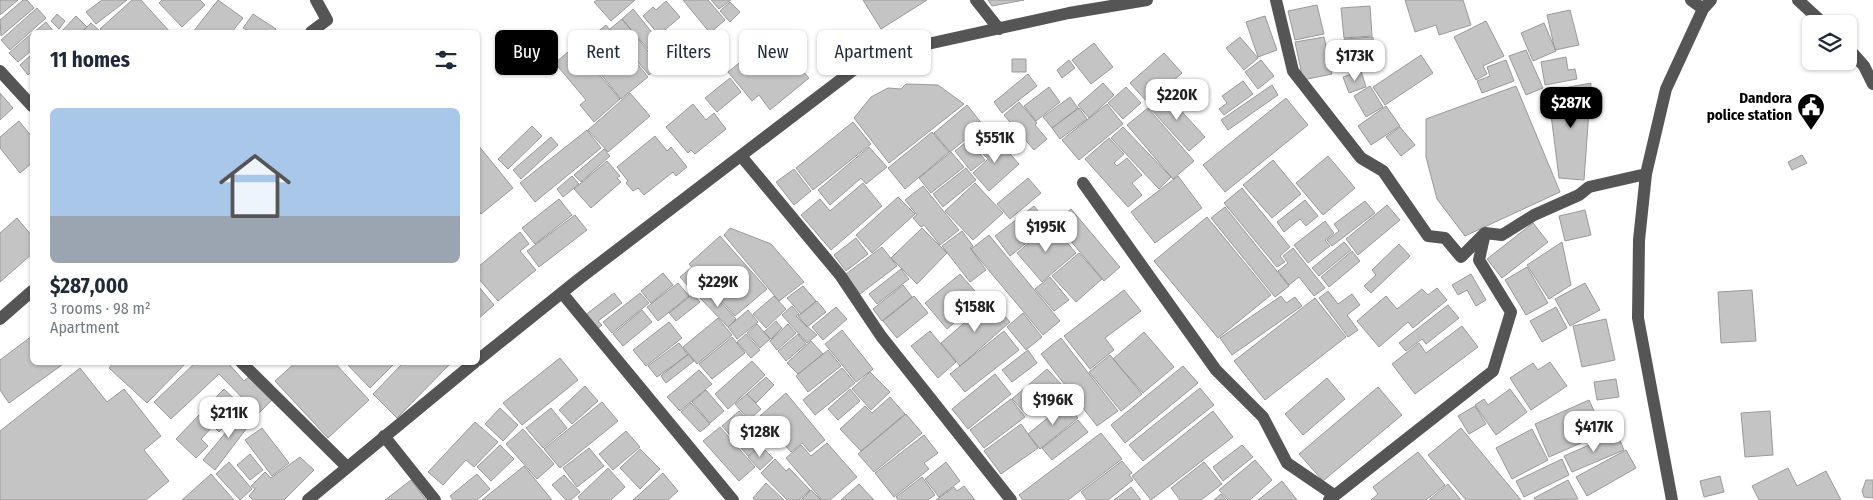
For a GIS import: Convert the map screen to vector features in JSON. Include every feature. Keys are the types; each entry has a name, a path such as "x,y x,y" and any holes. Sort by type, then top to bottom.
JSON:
{"street":[{"path":"314,30 327,20 316,0"},
{"path":"976,0 999,29"},
{"path":"480,358 856,68 923,45 1069,13 1146,0"},
{"path":"1276,0 1293,71 1361,158 1383,171 1428,236 1445,238 1461,257 1485,233"},
{"path":"1672,500 1638,318 1639,240 1646,174 1666,89 1707,4 1691,0"},
{"path":"1798,0 1814,15"},
{"path":"1857,58 1864,66 1873,84"},
{"path":"0,71 30,104"},
{"path":"741,156 840,275 881,336 1011,500"},
{"path":"1485,233 1502,235 1534,214 1579,195 1589,187 1646,174"},
{"path":"1083,183 1216,370 1263,417 1287,463 1331,498 1493,370 1511,312 1479,260 1485,233"},
{"path":"0,318 30,293"},
{"path":"562,293 733,500"},
{"path":"244,365 346,466"},
{"path":"308,500 346,466 471,365"},
{"path":"384,436 435,500"}],"building":[{"path":"0,0 18,0 0,15"},
{"path":"23,0 27,0 34,8 1,36 0,20"},
{"path":"102,0 127,0 96,24 86,12"},
{"path":"132,0 141,0 168,30 101,30"},
{"path":"162,0 200,0 205,5 182,27 159,3"},
{"path":"218,0 243,18 234,30 195,30"},
{"path":"597,0 635,0 611,21 594,2"},
{"path":"683,0 708,0 725,20 713,30 708,30"},
{"path":"711,0 731,0 719,9"},
{"path":"863,0 927,0 881,29"},
{"path":"988,0 1024,0 992,6"},
{"path":"1405,0 1463,0 1471,25 1439,35 1436,25 1415,32"},
{"path":"666,1 680,17 665,30 655,30 643,16 653,7 656,10"},
{"path":"730,2 740,12 730,22 720,11"},
{"path":"1317,5 1324,34 1295,40 1288,11"},
{"path":"1370,6 1372,36 1344,38 1341,8"},
{"path":"37,8 46,18 30,30 30,32 10,50 1,40"},
{"path":"633,9 650,30 648,30 648,49 638,37 638,30 632,30 622,19"},
{"path":"1570,10 1579,45 1555,50 1547,15"},
{"path":"57,14 65,21 59,29 51,21"},
{"path":"253,14 276,29 247,30 243,28"},
{"path":"76,16 87,27 83,30 63,30"},
{"path":"1265,16 1277,50 1258,57 1246,22"},
{"path":"622,19 631,30 611,30"},
{"path":"1486,21 1504,56 1483,66 1487,74 1476,80 1454,37"},
{"path":"46,22 52,30 36,30"},
{"path":"91,23 99,30 84,30"},
{"path":"1544,23 1556,51 1533,61 1521,33"},
{"path":"606,25 610,30 600,30"},
{"path":"30,35 30,52 18,62 9,53"},
{"path":"1240,37 1258,58 1244,70 1226,48"},
{"path":"1324,37 1332,74 1303,80 1295,42"},
{"path":"1373,37 1374,51 1345,53 1344,39"},
{"path":"638,39 648,51 648,74 638,62"},
{"path":"1094,43 1113,67 1091,84 1072,60"},
{"path":"1526,50 1543,88 1526,95 1509,56"},
{"path":"568,52 568,75 600,75 620,99 594,122 580,105 586,100 558,67 558,60"},
{"path":"1164,53 1182,73 1148,103 1130,83"},
{"path":"1421,55 1433,73 1385,105 1373,87"},
{"path":"30,56 30,73 28,75 20,65"},
{"path":"1566,57 1568,70 1575,69 1577,79 1545,85 1541,62"},
{"path":"1012,59 1026,59 1026,72 1012,72"},
{"path":"1069,60 1075,68 1062,78 1057,70"},
{"path":"1261,60 1274,76 1258,89 1245,72"},
{"path":"1506,60 1514,81 1482,93 1477,81 1490,76 1487,67"},
{"path":"739,63 739,75 806,75 809,78 770,110 759,95 752,101 729,71"},
{"path":"638,65 648,77 621,99 602,75 638,75"},
{"path":"1361,71 1366,87 1349,93 1343,77"},
{"path":"1028,74 1037,86 1002,113 994,102"},
{"path":"730,78 741,92 717,112 705,98"},
{"path":"1243,81 1253,94 1224,115 1219,109 1227,103 1222,96"},
{"path":"1103,83 1114,95 1089,118 1078,105"},
{"path":"1591,83 1584,180 1559,178 1548,91"},
{"path":"906,84 938,85 964,104 889,163 854,118 871,97 888,88 901,89"},
{"path":"1272,85 1278,95 1228,130 1221,120"},
{"path":"1370,86 1383,107 1366,117 1354,96"},
{"path":"1516,86 1560,192 1465,236 1437,199 1426,157 1426,119"},
{"path":"1049,87 1060,102 1036,121 1024,106"},
{"path":"1126,87 1141,103 1123,119 1108,103"},
{"path":"1164,92 1205,137 1189,151 1148,106"},
{"path":"0,93 13,108 0,120"},
{"path":"630,93 650,116 608,152 588,130"},
{"path":"1070,97 1078,108 1052,128 1043,117"},
{"path":"1286,98 1308,125 1225,192 1203,165"},
{"path":"1019,102 1037,123 1035,125 1047,139 1034,150 1004,115"},
{"path":"693,104 706,120 714,113 726,129 695,154 691,150 688,153 666,127"},
{"path":"1107,104 1123,124 1079,160 1062,140"},
{"path":"967,105 983,125 950,152 934,133"},
{"path":"1386,106 1400,126 1371,145 1358,126"},
{"path":"1079,108 1087,119 1060,139 1052,128"},
{"path":"1148,108 1194,161 1173,179 1127,125"},
{"path":"19,121 30,135 30,165 20,173 0,148 0,137"},
{"path":"853,122 871,144 813,190 796,168"},
{"path":"532,126 542,136 508,169 498,159"},
{"path":"1123,127 1171,177 1159,189 1111,138"},
{"path":"1400,127 1415,145 1401,156 1386,137"},
{"path":"587,130 601,148 535,202 520,183"},
{"path":"981,130 989,139 976,149 985,160 971,171 955,151"},
{"path":"932,132 949,152 905,189 888,168"},
{"path":"655,136 667,151 671,147 687,167 676,176 673,172 644,195 638,188 633,191 617,167"},
{"path":"994,136 1019,164 989,191 973,173 988,159 979,150"},
{"path":"551,137 558,145 521,179 513,170"},
{"path":"1109,138 1124,154 1114,163 1117,166 1127,158 1142,175 1132,183 1142,195 1128,207 1085,159"},
{"path":"480,147 513,188 481,214 480,213"},
{"path":"869,147 887,167 866,184 861,178 830,205 818,190"},
{"path":"604,149 610,156 581,182 574,175"},
{"path":"951,152 964,167 931,193 919,178"},
{"path":"1802,155 1807,163 1792,170 1788,162"},
{"path":"1328,156 1355,188 1323,215 1296,183"},
{"path":"1273,160 1301,194 1272,218 1243,185"},
{"path":"607,161 620,176 617,178 621,182 591,208 574,189"},
{"path":"966,168 976,180 943,207 933,194"},
{"path":"794,169 811,191 794,205 776,182"},
{"path":"572,176 579,184 563,197 557,189"},
{"path":"1178,176 1202,208 1155,243 1131,212"},
{"path":"1028,178 1041,193 1010,219 997,204"},
{"path":"863,183 882,206 831,250 801,215 820,199 830,211"},
{"path":"975,183 1003,213 973,240 945,211"},
{"path":"923,186 959,230 940,245 924,225 921,227 913,218 917,215 905,200"},
{"path":"1242,188 1290,247 1280,256 1285,262 1277,267 1224,203"},
{"path":"898,197 915,214 872,253 856,235"},
{"path":"559,199 572,215 535,244 522,228"},
{"path":"1305,200 1318,216 1306,226 1300,219 1284,232 1277,222"},
{"path":"1365,201 1375,213 1332,246 1327,240 1339,231 1334,224"},
{"path":"1387,205 1400,220 1358,255 1346,239"},
{"path":"1034,206 1049,225 1010,256 995,236"},
{"path":"1225,207 1289,286 1275,297 1211,218"},
{"path":"1071,209 1120,267 1104,281 1055,222"},
{"path":"1585,210 1591,235 1565,241 1559,216"},
{"path":"575,215 587,230 539,267 527,251"},
{"path":"1207,217 1271,295 1218,338 1154,261"},
{"path":"17,218 30,234 30,256 0,282 0,233"},
{"path":"1325,221 1334,233 1325,240 1330,246 1308,263 1294,245"},
{"path":"1533,223 1548,242 1502,278 1487,259"},
{"path":"1051,224 1076,253 1042,282 1017,253"},
{"path":"730,228 771,244 804,282 779,301 724,235"},
{"path":"922,228 947,253 917,284 891,258"},
{"path":"962,231 973,246 970,248 986,270 970,282 942,246"},
{"path":"520,232 529,244 520,251 536,270 498,301 480,280 480,265"},
{"path":"989,235 1060,321 1043,335 971,249"},
{"path":"720,236 767,289 735,316 689,264"},
{"path":"856,238 868,254 846,271 834,255"},
{"path":"1344,242 1351,250 1319,276 1312,268"},
{"path":"1562,242 1571,285 1549,299 1527,265"},
{"path":"1399,244 1410,256 1371,293 1364,286 1376,275 1372,270"},
{"path":"882,247 897,266 860,294 846,274"},
{"path":"1293,248 1325,288 1314,296 1299,277 1289,285 1278,271 1288,263 1283,256"},
{"path":"1352,251 1360,261 1329,287 1321,277"},
{"path":"1079,253 1102,279 1076,302 1052,276"},
{"path":"1527,267 1548,303 1526,315 1505,280"},
{"path":"691,268 707,287 697,296 680,277"},
{"path":"901,269 909,279 877,304 869,294"},
{"path":"663,273 673,285 651,303 641,291"},
{"path":"960,274 982,299 947,329 925,303"},
{"path":"1471,274 1486,300 1476,306 1467,290 1458,295 1452,285"},
{"path":"1050,277 1069,300 1054,311 1035,289"},
{"path":"678,283 689,296 658,321 647,307"},
{"path":"1585,283 1600,310 1570,326 1555,299"},
{"path":"903,285 912,297 882,321 873,309"},
{"path":"803,286 816,301 801,314 787,298"},
{"path":"480,288 494,305 480,317"},
{"path":"1437,288 1447,300 1413,328 1408,322 1379,347 1357,321 1386,296 1397,309 1422,289 1428,295"},
{"path":"709,289 736,319 728,327 699,297"},
{"path":"1124,290 1141,311 1105,338 1114,350 1090,369 1064,336"},
{"path":"1752,290 1756,341 1721,343 1718,292"},
{"path":"1328,291 1338,304 1352,294 1360,305 1347,315 1358,330 1348,337 1319,298"},
{"path":"614,293 622,303 598,321 602,325 596,330 584,316"},
{"path":"640,293 649,303 612,333 603,322"},
{"path":"693,294 700,302 676,321 669,313"},
{"path":"774,296 786,309 766,328 753,314"},
{"path":"914,296 928,313 897,338 883,321"},
{"path":"1281,296 1286,303 1295,297 1302,306 1232,355 1220,338"},
{"path":"1315,298 1346,337 1265,400 1234,361"},
{"path":"991,300 1010,322 960,366 941,343"},
{"path":"817,301 826,312 807,327 798,316"},
{"path":"1448,305 1459,318 1426,344 1422,339 1406,351 1399,343"},
{"path":"792,306 799,314 796,316 817,335 807,343 782,315"},
{"path":"836,307 847,319 823,340 812,327"},
{"path":"1556,307 1567,328 1542,342 1530,321"},
{"path":"642,310 652,322 623,346 613,334"},
{"path":"748,310 758,322 737,339 728,327"},
{"path":"1023,313 1042,337 1026,350 1007,327"},
{"path":"718,318 732,335 697,364 683,347"},
{"path":"1606,319 1615,360 1582,367 1573,326"},
{"path":"776,321 782,328 771,339 764,332"},
{"path":"669,322 682,338 646,366 633,350"},
{"path":"757,324 770,339 760,348 747,333"},
{"path":"788,324 796,333 777,350 770,341"},
{"path":"1462,326 1478,347 1415,394 1392,364 1419,343 1426,353"},
{"path":"842,330 873,369 856,382 825,344"},
{"path":"930,331 956,362 938,378 911,346"},
{"path":"1004,331 1019,350 965,392 950,374"},
{"path":"1144,332 1174,367 1143,393 1113,359"},
{"path":"746,334 760,350 751,358 737,342"},
{"path":"798,334 806,344 786,361 778,351"},
{"path":"732,337 745,353 712,379 699,364"},
{"path":"30,338 30,365 62,365 9,403 0,390 0,360"},
{"path":"1061,338 1118,411 1097,426 1041,354"},
{"path":"811,341 823,354 798,374 787,363"},
{"path":"679,343 688,355 657,377 648,366"},
{"path":"828,350 841,366 808,392 796,376"},
{"path":"1028,350 1037,363 1012,382 1002,370"},
{"path":"688,354 694,361 666,383 661,376"},
{"path":"1110,355 1142,394 1121,411 1089,372"},
{"path":"560,358 578,380 522,425 503,403"},
{"path":"752,361 765,375 728,409 715,394"},
{"path":"1550,362 1567,386 1531,410 1510,378 1533,363 1538,370"},
{"path":"112,365 184,365 147,403 109,368"},
{"path":"193,365 230,365 244,381 249,377 272,400 258,414 219,374 171,419 154,402"},
{"path":"293,365 337,365 369,400 328,438 275,381"},
{"path":"348,365 393,365 370,388"},
{"path":"401,365 449,365 397,418 373,394"},
{"path":"1183,366 1198,383 1125,443 1111,425"},
{"path":"80,368 107,402 124,389 161,436 144,450 169,481 146,500 0,500 0,431"},
{"path":"842,368 855,383 815,415 803,400"},
{"path":"1047,369 1062,385 1027,415 1012,399"},
{"path":"699,370 712,384 680,411 667,397"},
{"path":"870,372 890,392 871,410 852,389"},
{"path":"995,374 1011,394 968,429 952,409"},
{"path":"766,377 774,385 756,403 747,394"},
{"path":"1327,378 1345,399 1303,435 1285,414"},
{"path":"1616,379 1619,397 1597,400 1594,382"},
{"path":"585,386 598,401 572,424 559,410"},
{"path":"1378,387 1402,415 1323,481 1299,454"},
{"path":"1200,388 1214,405 1143,461 1129,445"},
{"path":"224,389 243,407 219,432 213,426 201,439 208,446 196,458 176,439"},
{"path":"850,389 860,401 838,420 828,409"},
{"path":"1510,389 1527,412 1496,435 1475,405 1484,399 1488,405"},
{"path":"706,390 724,411 710,423 692,402"},
{"path":"786,393 825,440 810,452 802,443 791,452 760,416"},
{"path":"747,394 761,409 749,420 735,404"},
{"path":"890,397 905,414 861,451 840,429 865,406 872,413"},
{"path":"1011,399 1025,417 984,448 970,430"},
{"path":"1589,400 1604,433 1549,457 1535,424"},
{"path":"602,402 618,421 560,468 544,449"},
{"path":"691,403 710,424 700,432 681,412"},
{"path":"1066,403 1078,418 1040,449 1028,434"},
{"path":"1475,406 1486,424 1469,434 1458,416"},
{"path":"246,408 256,416 215,470 203,460"},
{"path":"500,408 518,425 503,441 485,424"},
{"path":"551,408 567,428 543,448 526,428"},
{"path":"739,411 750,423 744,429 759,446 748,456 722,426"},
{"path":"1213,411 1233,437 1151,500 1132,476"},
{"path":"1770,411 1773,455 1745,457 1741,413"},
{"path":"906,414 922,433 874,472 858,454"},
{"path":"760,418 775,436 762,447 747,429"},
{"path":"1078,420 1088,432 1052,460 1042,448"},
{"path":"475,422 498,442 474,467 466,460 443,485 428,472"},
{"path":"1021,424 1038,448 1001,474 984,451"},
{"path":"720,427 755,467 739,481 703,441"},
{"path":"262,428 289,463 272,476 245,440"},
{"path":"1461,428 1521,500 1466,500 1428,455"},
{"path":"523,429 554,464 537,479 506,444"},
{"path":"1532,429 1548,460 1512,479 1496,448"},
{"path":"626,431 640,447 613,470 599,454"},
{"path":"1101,433 1122,459 1068,500 1023,500 1019,495"},
{"path":"1617,433 1624,450 1572,472 1564,456"},
{"path":"924,435 938,453 924,463 929,469 894,497 875,473"},
{"path":"827,443 857,477 830,500 822,500 786,458 801,445 811,456"},
{"path":"500,445 514,459 491,481 477,467"},
{"path":"1242,445 1253,457 1223,481 1213,467"},
{"path":"761,446 773,458 760,470 748,457"},
{"path":"589,448 604,466 577,487 563,468"},
{"path":"640,449 660,469 640,489 620,468"},
{"path":"1626,450 1636,468 1587,496 1576,477"},
{"path":"1418,452 1445,485 1426,500 1371,500 1378,494 1373,487"},
{"path":"250,454 263,470 250,480 237,465"},
{"path":"300,457 314,470 284,500 253,500 249,496 255,489 251,486 265,472 271,478"},
{"path":"775,459 786,471 789,468 810,490 799,500 787,500 761,473"},
{"path":"1562,459 1569,475 1524,497 1516,481"},
{"path":"1255,460 1272,480 1250,500 1228,500 1219,490"},
{"path":"1122,461 1132,473 1129,475 1133,480 1108,500 1087,500 1081,492"},
{"path":"229,462 252,489 240,500 216,474"},
{"path":"946,462 960,481 939,497 925,479"},
{"path":"1204,462 1222,484 1201,500 1180,500 1171,488"},
{"path":"524,466 552,500 482,500"},
{"path":"608,468 625,487 611,500 580,500 578,497"},
{"path":"1788,468 1797,486 1826,471 1841,500 1759,500 1752,486"},
{"path":"663,473 678,491 668,500 633,500"},
{"path":"211,474 234,500 182,500"},
{"path":"477,474 490,489 477,500 453,500 450,496"},
{"path":"564,475 580,492 571,500 566,500 552,485"},
{"path":"1720,476 1724,492 1704,497 1700,481"},
{"path":"922,477 935,495 928,500 898,500 896,497"},
{"path":"411,480 426,500 385,500"},
{"path":"1568,480 1578,499 1535,500 1534,498"},
{"path":"1866,480 1873,480 1873,498 1864,497 1862,491"},
{"path":"1282,481 1297,500 1258,500"},
{"path":"766,483 784,500 755,500 753,498"},
{"path":"859,484 874,500 841,500"},
{"path":"1448,484 1461,500 1429,500"},
{"path":"964,486 975,500 936,500 954,487 957,491"},
{"path":"1131,487 1141,500 1114,500"},
{"path":"811,490 821,500 801,500"},
{"path":"1221,494 1226,500 1214,500"}],"place":[{"name":"Dandora police station","path":"1811,131"}]}
